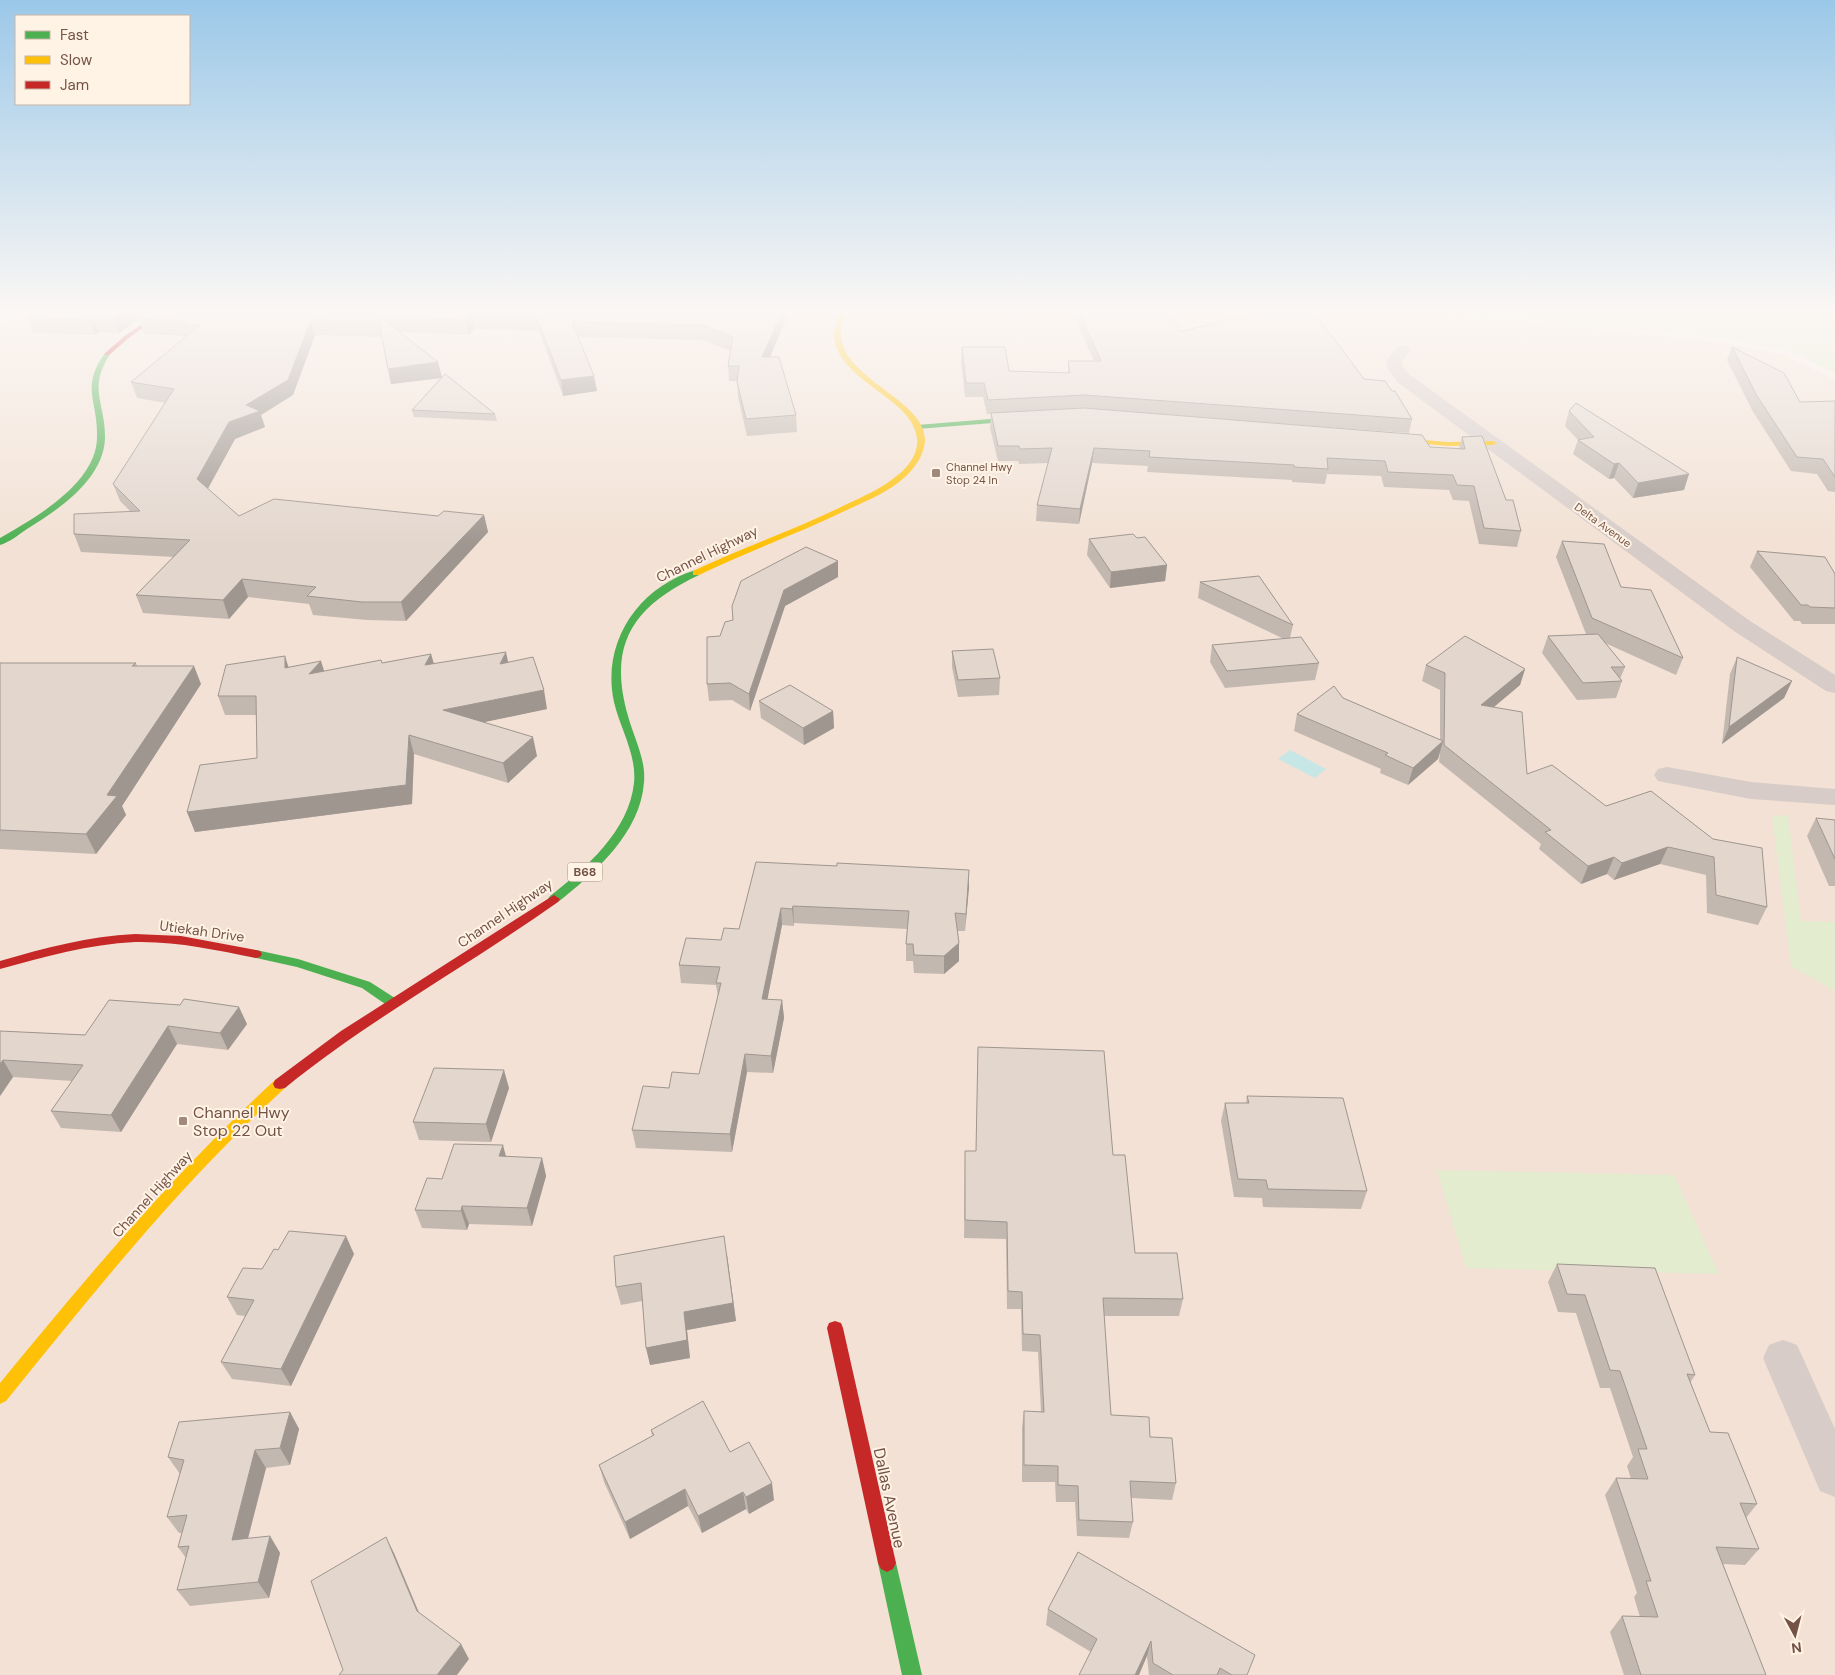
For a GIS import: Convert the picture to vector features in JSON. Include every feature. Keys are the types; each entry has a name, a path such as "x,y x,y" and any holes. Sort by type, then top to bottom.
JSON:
{"main road":[{"path":"0,542 57,503 87,475 95,463 100,454 102,437 93,390"},
{"path":"880,390 903,409 917,427 1038,417"},
{"name":"Channel Highway","path":"0,1396 150,1217 220,1142 273,1091 306,1063 393,1003 512,928 565,891 601,855 626,821 636,793 639,772 637,759 618,701 615,667 622,637 628,624 649,600 668,587 719,562 851,506 891,484 905,474 918,456 921,438 917,427"},
{"path":"1379,438 1448,444 1493,443"},
{"name":"Utiekah Drive","path":"0,965 61,948 96,942 134,938 169,939 206,944 298,963 366,985 393,1003"},
{"name":"Dallas Avenue","path":"835,1328 912,1675"}],"street":[{"name":"Delta Avenue","path":"1420,390 1742,626 1835,686"},
{"path":"1667,776 1734,789 1792,796 1835,797"},
{"path":"1783,1358 1835,1476"}],"shaded area":[{"path":"0,390 1835,390 1835,1675 0,1675"}],"green space":[{"path":"1788,815 1801,921 1835,922 1835,991 1791,966 1772,816"},
{"path":"1437,1170 1674,1175 1719,1274 1466,1268"}],"water":[{"path":"1290,750 1326,769 1315,778 1278,759"}],"building":[{"path":"173,390 271,390 246,405 260,411 229,422 197,479 239,516 274,499 438,516 444,511 484,515 401,602 362,602 307,596 316,587 242,579 223,600 136,595 190,540 74,534 74,514 140,511 113,484"},
{"path":"430,390 465,390 495,414 412,410"},
{"path":"739,390 789,390 796,415 746,419"},
{"path":"986,390 1391,390 1395,391 1412,419 1084,395 988,400"},
{"path":"1754,390 1793,390 1800,402 1835,401 1835,477 1823,459 1797,457"},
{"path":"1576,403 1689,474 1638,483 1619,463 1614,464 1578,440 1594,437 1569,411"},
{"path":"1084,408 1422,435 1430,447 1465,449 1462,437 1482,436 1506,500 1513,500 1521,531 1484,528 1474,486 1457,485 1453,475 1388,472 1385,461 1327,458 1328,469 1294,467 1294,465 1149,457 1150,451 1094,448 1080,509 1037,505 1052,448 1020,449 1019,446 998,446 991,413"},
{"path":"1133,534 1137,538 1145,537 1167,565 1111,572 1089,539"},
{"path":"1562,541 1604,544 1621,587 1651,590 1683,658 1592,618"},
{"path":"806,547 838,561 784,590 749,694 730,683 707,684 707,637 720,636 725,622 733,620 732,606 741,581"},
{"path":"1757,551 1825,557 1835,574 1835,608 1801,605"},
{"path":"1259,576 1293,625 1200,582"},
{"path":"1598,634 1625,667 1611,667 1622,681 1583,683 1548,636"},
{"path":"1465,636 1525,669 1481,705 1522,712 1527,774 1552,765 1606,806 1651,791 1713,839 1762,848 1767,907 1716,895 1714,857 1668,847 1622,863 1614,857 1588,866 1545,832 1551,830 1444,745 1445,673 1426,665"},
{"path":"1301,637 1319,663 1227,671 1212,645"},
{"path":"993,649 1000,678 958,680 952,651"},
{"path":"506,652 500,664 533,657 544,690 443,710 533,737 503,763 409,735 406,785 187,812 200,765 257,758 256,696 218,696 226,665 285,656 285,668 321,661 309,674 381,660 382,663 431,654 425,665"},
{"path":"1737,657 1792,681 1729,727"},
{"path":"0,663 136,663 132,666 194,666 107,795 117,796 86,834 0,830"},
{"path":"790,685 833,711 803,728 759,701"},
{"path":"1334,686 1343,698 1443,741 1413,768 1385,755 1388,753 1297,714"},
{"path":"1816,818 1835,820 1835,859"},
{"path":"756,862 837,866 837,863 969,870 966,914 955,913 959,943 944,956 914,955 913,944 906,944 909,911 793,906 792,909 781,908 762,999 782,1000 771,1056 745,1054 730,1134 632,1130 643,1086 669,1088 672,1072 699,1074 721,983 716,983 720,967 679,965 686,938 721,940 724,928 739,929"},
{"path":"184,999 239,1007 220,1033 168,1026 111,1115 51,1111 83,1065 3,1060 0,1064 0,1031 85,1035 109,1000 180,1005"},
{"path":"978,1047 1104,1051 1113,1155 1125,1155 1135,1253 1177,1253 1183,1299 1103,1298 1111,1415 1149,1417 1150,1437 1172,1438 1176,1483 1130,1481 1133,1522 1079,1520 1078,1486 1058,1485 1058,1466 1024,1465 1024,1411 1044,1412 1040,1335 1023,1334 1022,1292 1008,1291 1007,1222 965,1220 965,1151 976,1151"},
{"path":"434,1068 504,1070 486,1124 413,1122"},
{"path":"1247,1096 1343,1098 1367,1191 1268,1189 1266,1180 1238,1179 1225,1103 1249,1103"},
{"path":"454,1144 503,1145 499,1156 542,1158 527,1208 462,1206 461,1211 415,1210 427,1178 442,1179"},
{"path":"289,1231 346,1236 281,1369 221,1362 254,1300 227,1297 243,1268 262,1269 274,1249 278,1250"},
{"path":"724,1236 733,1303 684,1312 687,1340 646,1348 641,1283 616,1287 614,1256"},
{"path":"1557,1264 1655,1268 1695,1375 1687,1374 1710,1432 1728,1433 1757,1504 1740,1503 1759,1549 1716,1547 1766,1675 1641,1675 1622,1616 1658,1617 1646,1581 1651,1581 1616,1478 1648,1479 1638,1449 1647,1449 1620,1371 1610,1370 1585,1295 1567,1294"},
{"path":"703,1401 730,1452 749,1442 772,1483 746,1497 743,1492 698,1516 685,1489 625,1522 599,1465 654,1435 651,1430"},
{"path":"290,1412 280,1448 255,1450 232,1540 270,1536 258,1582 177,1590 189,1546 178,1547 187,1515 167,1517 184,1460 168,1457 179,1422"},
{"path":"386,1537 417,1611 461,1644 437,1675 339,1675 343,1670 311,1581"},
{"path":"1078,1552 1255,1655 1247,1675 1232,1675 1220,1668 1217,1675 1173,1675 1153,1663 1151,1641 1135,1675 1079,1675 1097,1639 1048,1609"}],"traffic: fast":[{"path":"0,542 27,526 59,503 86,477 95,464 100,450 101,437 94,390"},
{"path":"917,427 1028,418"},
{"path":"554,899 581,877 608,848 629,817 636,800 639,783 638,766 623,717 616,684 618,652 623,637 630,622 653,597 696,573"},
{"path":"256,954 298,963 366,985 393,1003"},
{"path":"887,1563 912,1675"}],"traffic: slow":[{"path":"696,573 876,493 910,468 919,451 921,437 916,424 907,412 881,390"},
{"path":"1390,439 1448,444 1493,443"},
{"path":"0,1396 100,1274 168,1195 241,1119 280,1084"}],"traffic: jam":[{"path":"280,1084 312,1058 380,1011 485,946 554,899"},
{"path":"0,965 84,944 135,938 181,941 256,954"},
{"path":"835,1328 887,1563"}],"place":[{"name":"Channel Hwy Stop 24 In","path":"936,473"},
{"name":"Channel Hwy Stop 22 Out","path":"183,1121"}]}
